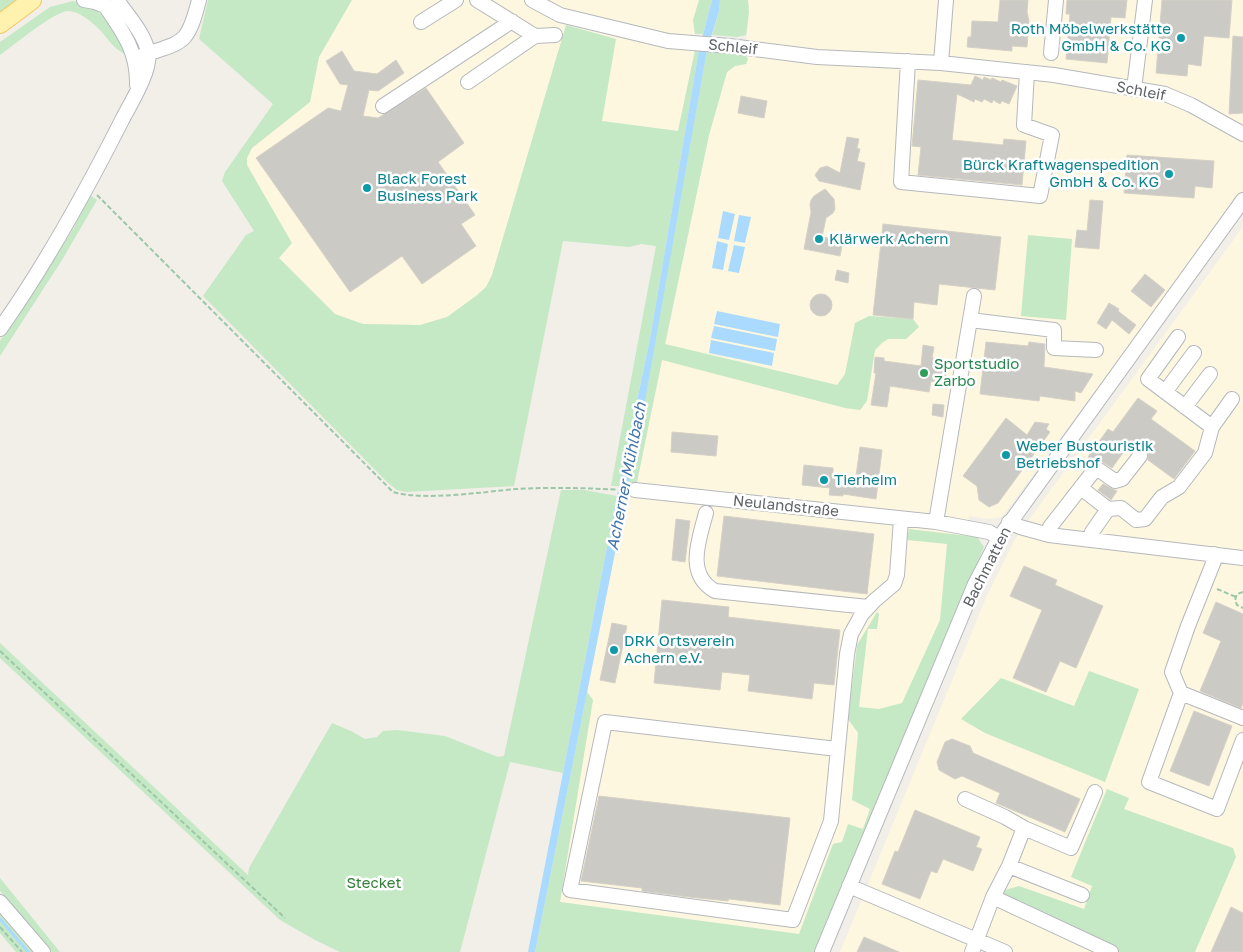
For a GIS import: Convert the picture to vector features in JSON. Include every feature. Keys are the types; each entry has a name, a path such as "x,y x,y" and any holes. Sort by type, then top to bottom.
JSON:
{"main road":[{"path":"0,24 32,0"}],"street":[{"path":"0,329 19,303 88,186 143,80 142,56 129,43 108,2 84,0"},
{"path":"142,56 176,45 187,36 193,23 199,0"},
{"path":"421,22 456,0"},
{"path":"477,0 535,36"},
{"name":"Schleif","path":"532,0 560,15 668,41 730,46 817,57 941,63 1027,72 1166,94 1191,105 1243,134"},
{"path":"941,63 946,0"},
{"path":"1051,53 1056,0"},
{"path":"1134,89 1145,0"},
{"path":"383,106 512,21"},
{"path":"468,82 535,36 555,35"},
{"path":"908,61 901,182 1040,196 1052,136 1024,126 1027,72"},
{"name":"Bachmatten","path":"822,952 975,584 999,538 1243,200"},
{"path":"936,522 974,296"},
{"path":"970,320 1054,330 1054,348 1096,350"},
{"path":"1178,337 1148,379 1212,427"},
{"path":"1165,392 1194,353"},
{"path":"1185,407 1210,374"},
{"path":"1081,488 1108,509 1121,508 1136,520 1145,519 1162,497 1179,487 1205,453 1212,427 1232,400"},
{"path":"1049,535 1050,527 1096,468 1115,481 1122,480 1140,456"},
{"name":"Neulandstraße","path":"635,490 936,522 990,532 999,538"},
{"path":"1090,540 1092,532 1108,509"},
{"path":"706,513 697,551 697,570 704,583 715,591 868,608"},
{"path":"838,749 605,722 570,890 793,920 831,821 838,749 847,654 851,634 868,608 894,584 897,575 900,519"},
{"path":"1009,522 1049,535 1243,558"},
{"path":"1214,554 1214,561 1172,672 1180,693 1149,782 1217,808 1243,740"},
{"path":"1180,693 1243,718"},
{"path":"964,800 1071,848 1096,792"},
{"path":"974,946 993,897 1009,866 1024,828"},
{"path":"1009,866 1082,896"},
{"path":"849,886 974,946 1005,952"},
{"path":"993,897 1111,952"},
{"path":"0,902 43,952"}],"path":[{"path":"88,186 393,492 404,495 439,495 571,487 635,490"},
{"path":"1204,584 1236,597"},
{"path":"1243,592 1237,594 1234,600 1237,605 1243,608"},
{"path":"0,651 285,918"},
{"path":"0,927 22,952"}],"shaded area":[{"path":"352,0 699,0 693,20 695,50 678,131 601,121 615,39 566,25 492,275 486,287 447,317 420,325 363,324 335,314 279,258 291,243 247,165 247,157 252,148 310,102 319,57"},
{"path":"748,0 1243,0 1243,190 1002,517 988,519 969,516 951,627 861,832 799,934 560,902 592,700 587,692 628,487 636,487 709,135 727,72 735,66 746,64 748,59 745,55 749,12"},
{"path":"1243,227 1243,952 840,952 986,598 1015,539"}],"green space":[{"path":"0,0 18,0 0,13"},
{"path":"208,0 352,0 319,57 310,102 252,148 247,158 247,165 292,243 279,258 335,314 363,324 420,325 447,317 486,287 492,275 566,25 616,39 602,121 678,131 695,50 699,50 650,339 619,486 611,486 656,246 641,244 629,247 563,241 514,486 406,492 397,490 203,296 246,235 254,231 222,181 225,172 273,104 199,39"},
{"path":"699,0 712,0 703,34 695,34 693,20"},
{"path":"720,0 748,0 749,12 746,35 737,37 712,35"},
{"path":"73,1 94,9 108,20 128,55 116,48 89,20 77,13 68,11 43,23 0,55 0,42 50,7"},
{"path":"707,50 745,55 748,59 746,64 735,66 727,72 709,135 665,344 837,385 845,374 855,323 869,316 913,319 919,327 906,339 888,339 875,350 867,401 860,410 845,408 662,360 636,487 628,487"},
{"path":"90,195 97,200 62,260 0,356 0,341 73,229"},
{"path":"1028,235 1072,239 1066,320 1021,316"},
{"name":"Stecket","path":"561,490 584,490 617,496 563,773 510,762 460,952 340,952 280,920 0,658 0,643 248,875 249,868 332,723 365,739 377,737 383,731 397,730 445,736 498,757 504,756"},
{"path":"909,529 977,537 984,547 816,952 535,952 587,692 593,700 560,902 799,934 833,844 842,842 848,824 863,829 870,809 852,800 858,733 848,719 857,645 877,612 879,614 877,629 868,629 859,707 879,709 902,703 940,620 947,544 907,540"},
{"path":"1089,671 1139,689 1105,782 985,733 961,719 1001,678 1074,706"},
{"path":"1107,789 1129,798 1124,809 1233,848 1236,857 1195,952 1118,952 1116,946 1002,897 1005,890 1019,886 1084,909 1092,886 1071,877"},
{"path":"0,878 60,952 52,952 0,891"},
{"path":"0,910 35,952 16,952 0,933"}],"water":[{"name":"Acherner Mühlbach","path":"712,0 720,0 719,11 707,50 641,423 535,952 528,952 617,496 650,339 699,50"},
{"path":"723,211 735,214 729,240 718,238"},
{"path":"739,215 751,217 745,243 734,241"},
{"path":"717,241 728,244 723,270 712,268"},
{"path":"734,245 745,247 739,273 728,271"},
{"path":"717,311 780,324 778,337 714,324"},
{"path":"714,326 777,339 775,351 711,338"},
{"path":"711,340 774,353 772,366 709,353"}],"building":[{"path":"1000,0 1028,0 1027,47 1012,46 1012,51 967,47 968,37 971,37 972,21 998,22"},
{"path":"1067,0 1127,0 1125,18 1111,17 1107,63 1066,59 1070,14 1066,14"},
{"name":"Roth Möbelwerkstätte GmbH & Co. KG","path":"1162,0 1232,0 1229,38 1204,36 1201,66 1188,64 1187,76 1156,73"},
{"path":"1233,36 1243,37 1243,113 1229,114"},
{"name":"Black Forest Business Park","path":"342,51 354,71 377,74 396,60 404,73 378,91 369,90 363,116 378,118 426,88 464,143 438,162 475,215 461,224 476,246 422,284 402,256 350,292 256,158 328,108 341,111 348,85 340,84 326,61"},
{"path":"975,76 983,80 984,77 1001,82 1002,80 1017,86 1009,104 1002,101 1000,104 993,100 992,103 984,99 982,102 975,99 974,102 957,94 952,140 1003,145 1004,139 1026,141 1022,185 918,175 921,147 912,146 918,80 971,85"},
{"path":"741,96 767,101 764,118 738,113"},
{"path":"847,137 859,139 857,148 860,149 857,161 865,163 860,190 819,181 815,175 820,168 827,166 840,173"},
{"name":"Bürck Kraftwagenspedition GmbH & Co. KG","path":"1127,155 1214,161 1212,188 1195,186 1194,198 1124,193"},
{"path":"825,189 834,199 835,209 826,218 822,237 843,241 840,256 804,249 811,212 811,200"},
{"path":"1090,200 1103,201 1099,249 1075,247 1077,230 1087,231"},
{"path":"883,224 1001,237 995,290 939,284 937,305 914,302 913,319 873,315"},
{"path":"837,270 849,273 848,283 835,280"},
{"path":"1145,274 1165,290 1151,307 1131,291"},
{"path":"821,294 831,301 832,305 825,315 821,316 811,309 810,305 817,295"},
{"path":"1109,303 1119,309 1118,311 1136,325 1129,334 1112,320 1106,329 1097,323"},
{"path":"986,342 1028,346 1029,342 1045,344 1044,367 1093,374 1081,393 1075,391 1075,401 1040,396 1039,401 980,394"},
{"path":"923,345 934,347 932,358 948,360 945,383 931,381 929,392 890,386 887,407 871,405 876,373 874,373 875,357 884,358 884,361 921,366"},
{"path":"1138,398 1157,411 1151,419 1195,451 1174,479 1148,460 1148,452 1142,447 1134,450 1128,446 1112,468 1101,461 1092,460 1088,457 1108,429 1113,432"},
{"path":"933,404 944,405 943,417 932,415"},
{"name":"Weber Bustouristik Betriebshof","path":"1006,418 1027,435 1035,422 1049,424 1046,429 1050,432 998,503 989,507 979,500 977,486 963,476"},
{"path":"672,432 718,436 716,456 671,452"},
{"path":"860,447 882,450 876,499 843,494 843,496 829,495 830,488 802,485 804,465 833,468 833,474 856,476"},
{"path":"1103,484 1117,491 1111,500 1098,490"},
{"path":"724,516 874,534 867,594 717,576"},
{"path":"676,519 690,521 685,562 672,560"},
{"path":"1024,566 1057,580 1055,585 1103,606 1076,668 1060,661 1046,692 1013,678 1042,610 1010,596"},
{"path":"662,600 729,607 728,617 840,630 834,685 814,683 812,699 748,691 750,675 722,672 720,690 654,683"},
{"path":"1216,602 1243,614 1243,703 1241,708 1200,691 1221,641 1203,633"},
{"name":"DRK Ortsverein Achern e.V.","path":"612,623 627,626 615,683 600,680"},
{"path":"1194,711 1232,726 1209,786 1170,771"},
{"path":"952,739 970,746 973,753 1080,799 1065,832 996,803 1000,793 962,776 955,779 939,770 937,762 945,742"},
{"path":"599,796 790,818 780,905 729,899 728,901 689,897 642,891 642,888 581,881"},
{"path":"915,810 980,837 976,847 982,849 973,871 943,859 937,873 931,871 920,899 882,884 895,851 898,852"},
{"path":"1231,907 1243,913 1243,952 1211,952"},
{"path":"864,937 899,952 857,952"}],"waterway":[{"path":"0,919 28,952"}],"place":[{"name":"Roth Möbelwerkstätte GmbH & Co. KG","path":"1181,38"},
{"name":"Bürck Kraftwagenspedition GmbH & Co. KG","path":"1169,174"},
{"name":"Black Forest Business Park","path":"367,188"},
{"name":"Klärwerk Achern","path":"819,239"},
{"name":"Sportstudio Zarbo","path":"924,373"},
{"name":"Weber Bustouristik Betriebshof","path":"1006,455"},
{"name":"Tierheim","path":"824,480"},
{"name":"DRK Ortsverein Achern e.V.","path":"614,650"}]}
